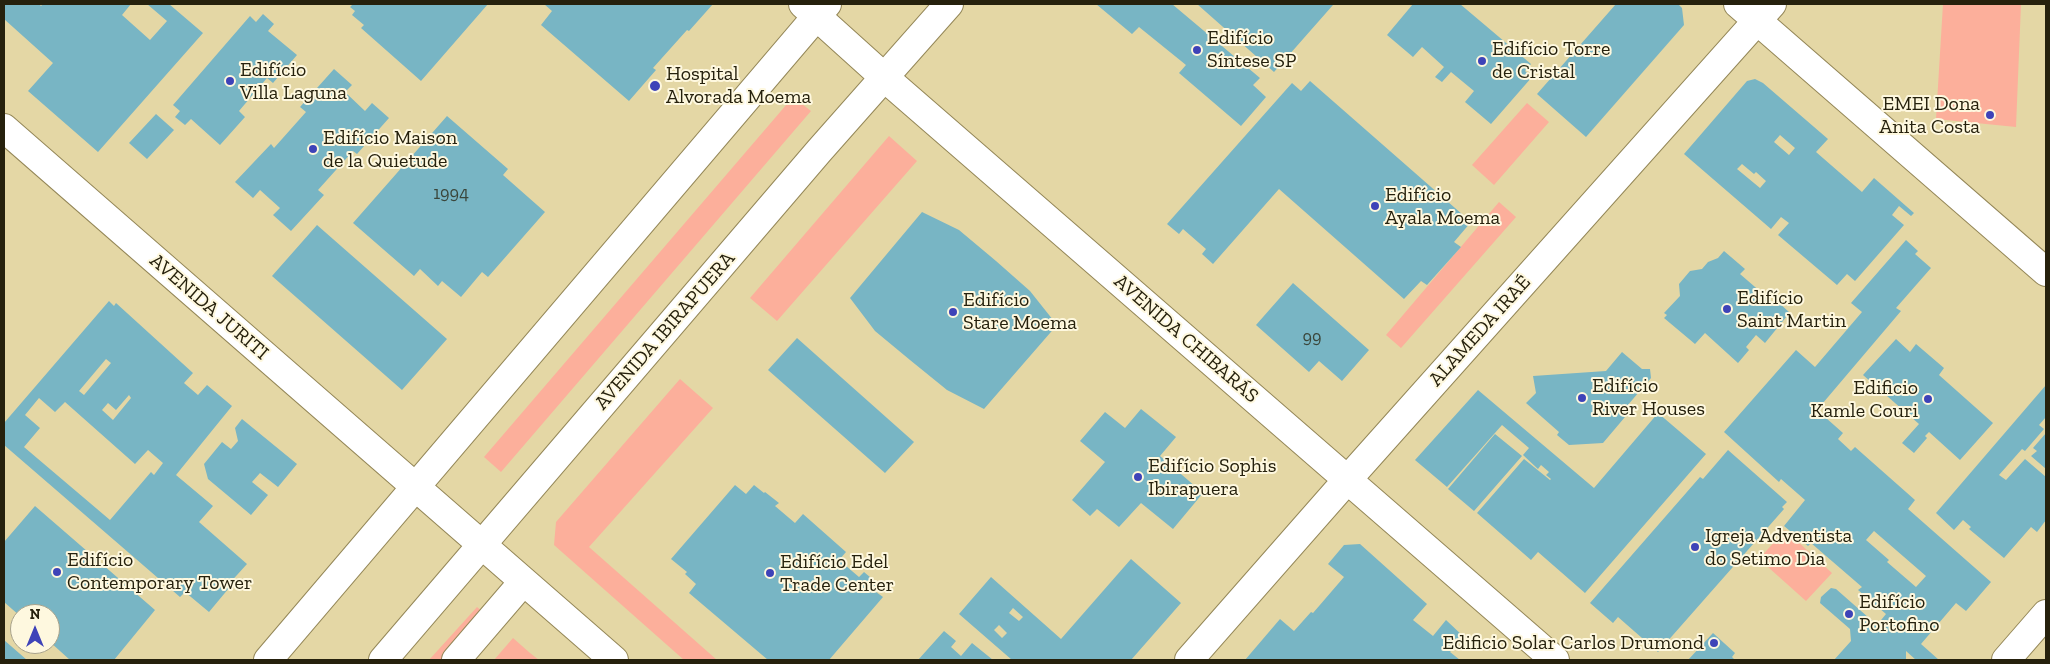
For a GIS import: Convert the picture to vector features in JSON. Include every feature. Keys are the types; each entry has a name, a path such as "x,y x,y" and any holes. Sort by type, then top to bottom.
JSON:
{"street":[{"name":"AVENIDA IBIRAPUERA","path":"383,660 819,151 949,4"},
{"name":"AVENIDA CHIBARÁS","path":"816,8 885,78 1555,660"},
{"path":"268,660 816,8"},
{"path":"1756,9 2046,272"},
{"name":"ALAMEDA IRAÉ","path":"1189,660 1756,9"},
{"name":"AVENIDA JURITI","path":"4,128 481,546 614,660"},
{"path":"456,660 523,582"},
{"path":"2006,660 2046,614"}],"shaded area":[{"path":"1943,4 2021,4 2016,127 1936,119"},
{"path":"793,97 811,111 501,472 484,457"},
{"path":"1527,103 1549,122 1494,185 1472,165"},
{"path":"889,136 917,161 777,321 750,298"},
{"path":"1499,202 1516,217 1401,348 1386,335"},
{"path":"680,379 713,408 589,547 717,660 684,660 554,545 556,522"},
{"path":"1785,530 1832,573 1806,601 1759,559"},
{"path":"477,607 483,612 441,660 429,660"},
{"path":"513,638 530,653 539,660 494,660"}],"building":[{"path":"4,4 39,4 41,6 43,4 131,4 122,15 150,40 167,21 147,4 169,4 203,33 98,152 28,91 53,63 4,19"},
{"path":"353,4 488,4 421,81 361,28 364,25 352,15 355,11 350,7"},
{"path":"544,4 713,4 653,68 656,70 629,101 541,25 552,11"},
{"name":"Edifício Síntese SP","path":"1096,4 1172,4 1260,78 1253,85 1266,97 1241,126 1179,73 1186,65 1139,27 1132,34"},
{"path":"1197,4 1332,4 1333,5 1274,72"},
{"name":"Edifício Torre de Cristal","path":"1413,4 1460,4 1531,64 1525,71 1532,77 1491,124 1465,102 1474,91 1451,72 1442,82 1435,77 1444,67 1422,47 1413,57 1387,35"},
{"path":"1616,4 1678,4 1682,8 1684,25 1586,137 1537,94"},
{"name":"Edifício Villa Laguna","path":"263,14 274,24 268,31 297,55 273,83 267,78 239,111 245,117 220,145 191,119 185,125 175,117 180,111 173,105 250,16 256,22"},
{"name":"Edifício Maison de la Quietude","path":"334,69 352,85 345,92 365,111 372,103 389,118 357,154 353,151 318,190 324,195 291,231 273,215 280,208 260,190 253,198 235,182 271,144 274,148 306,112 300,107"},
{"path":"1755,79 1763,83 1828,139 1816,152 1862,192 1874,178 1914,213 1911,216 1899,206 1892,215 1904,225 1855,281 1847,274 1837,285 1778,235 1789,223 1781,217 1771,229 1684,154 1747,81","holes":["1780,135 1795,148 1789,155 1774,142","1742,164 1754,174 1756,172 1766,181 1760,188 1737,169"]},
{"name":"Edifício Ayala Moema","path":"1310,81 1471,222 1454,242 1461,247 1427,285 1421,281 1404,299 1279,189 1213,264 1202,254 1206,249 1183,229 1179,234 1167,224 1292,83 1301,91"},
{"path":"156,114 174,130 147,159 129,143"},
{"path":"447,116 508,169 503,175 545,212 488,277 482,272 461,297 442,281 438,286 420,269 414,276 353,223"},
{"name":"Edifício Stare Moema","path":"922,212 959,230 1030,291 1057,325 984,409 947,390 910,360 875,331 850,298"},
{"path":"317,225 447,339 402,390 272,276"},
{"path":"1906,240 1918,251 1915,254 1931,268 1896,308 1901,311 1817,410 1843,433 1838,439 1851,451 1855,447 1915,500 1908,509 1991,582 1966,611 1956,603 1921,644 1939,660 1916,660 1906,651 1906,660 1834,660 1851,641 1850,629 1820,603 1821,597 1831,588 1836,589 1877,625 1886,614 1858,590 1862,587 1811,543 1808,546 1784,526 1805,500 1781,479 1779,482 1724,432 1796,350 1815,367 1862,312 1851,303","holes":["1874,531 1926,576 1916,587 1887,562 1889,560 1866,540"]},
{"name":"Edifício Saint Martin","path":"1724,251 1745,269 1740,274 1777,306 1779,303 1789,312 1765,343 1756,335 1746,347 1749,350 1738,363 1705,333 1695,344 1664,318 1667,315 1664,313 1680,296 1679,284 1690,271 1702,269 1708,262 1718,258"},
{"path":"1293,283 1369,350 1342,381 1319,361 1309,372 1256,325"},
{"path":"109,301 114,306 116,303 193,373 184,383 198,395 207,385 232,406 176,475 213,506 199,522 247,564 227,586 229,588 209,612 185,592 180,597 4,445 4,423","holes":["106,359 111,363 84,395 79,391","129,395 131,398 113,420 102,410 108,403 116,410","39,398 55,412 65,402 135,464 148,450 163,463 154,475 151,472 110,520 24,447 40,428 25,415"]},
{"path":"797,338 914,442 885,473 768,370"},
{"name":"Edificio Kamle Couri","path":"1896,339 1910,352 1916,344 1944,368 1939,375 1993,423 1960,460 1929,432 1925,436 1927,438 1914,453 1902,443 1919,424 1863,375"},
{"name":"Edifício River Houses","path":"1622,352 1642,369 1650,369 1651,378 1621,413 1625,417 1603,443 1569,445 1557,435 1559,432 1526,403 1536,393 1533,376 1606,371"},
{"path":"2046,385 2046,417 2039,425 2044,429 2025,451 2022,449 1999,475 2006,480 2025,459 2046,477 2046,520 2037,532 2031,527 2004,558 1969,529 1971,527 1963,520 1954,530 1936,513"},
{"path":"1478,390 1594,488 1658,413 1706,454 1585,593 1538,552 1531,560 1477,513 1524,459 1551,479 1546,475 1549,472 1541,465 1538,469 1523,455 1529,448 1502,425 1447,487 1415,460"},
{"name":"Edifício Sophis Ibirapuera","path":"1141,409 1176,437 1160,456 1203,493 1173,529 1141,503 1119,527 1097,509 1090,516 1072,500 1105,462 1080,441 1105,412 1125,428"},
{"path":"242,419 297,464 278,487 260,473 252,482 268,495 251,515 208,479 204,464 222,442 231,449 238,441 235,428"},
{"path":"2046,433 2046,469 2031,456 2037,451 2033,448"},
{"path":"1495,434 1522,456 1474,511 1448,489"},
{"name":"Igreja Adventista do Setimo Dia","path":"1728,450 1787,502 1782,507 1784,509 1658,652 1618,617 1613,623 1590,603 1700,477 1703,479"},
{"name":"Edifício Edel Trade Center","path":"735,485 746,494 754,485 779,503 775,506 795,523 803,514 846,552 839,560 859,577 864,572 877,583 872,589 883,597 829,660 768,660 689,593 696,584 685,574 687,572 671,559"},
{"name":"Edifício Contemporary Tower","path":"35,506 155,610 114,660 70,660 60,651 60,604 10,604 10,607 4,602 4,542"},
{"path":"1360,544 1427,604 1413,620 1433,636 1446,620 1464,637 1450,652 1460,660 1245,660 1280,619 1294,631 1311,612 1313,613 1344,577 1328,564 1344,545"},
{"path":"1131,559 1181,603 1131,660 1012,660 959,614 991,577 1061,639","holes":["1013,608 1023,617 1019,621 1009,613","999,625 1007,633 1002,638 994,630"]},
{"path":"944,631 956,641 951,647 961,656 972,643 993,660 918,660"},
{"name":"Edificio Solar Carlos Drumond","path":"1713,633 1735,653 1732,657 1735,660 1688,660"},
{"path":"4,640 10,645 10,654 20,654 27,660 4,660"}],"place":[{"name":"Edifício Síntese SP","path":"1197,50"},
{"name":"Edifício Torre de Cristal","path":"1482,61"},
{"name":"Edifício Villa Laguna","path":"230,81"},
{"name":"Hospital Alvorada Moema","path":"655,86"},
{"name":"EMEI Dona Anita Costa","path":"1990,115"},
{"name":"Edifício Maison de la Quietude","path":"313,149"},
{"name":"Edifício Ayala Moema","path":"1375,206"},
{"name":"Edifício Saint Martin","path":"1727,309"},
{"name":"Edifício Stare Moema","path":"953,312"},
{"name":"Edifício River Houses","path":"1582,398"},
{"name":"Edificio Kamle Couri","path":"1928,399"},
{"name":"Edifício Sophis Ibirapuera","path":"1138,477"},
{"name":"Igreja Adventista do Setimo Dia","path":"1695,547"},
{"name":"Edifício Contemporary Tower","path":"57,572"},
{"name":"Edifício Edel Trade Center","path":"770,573"},
{"name":"Edifício Portofino","path":"1849,614"},
{"name":"Edificio Solar Carlos Drumond","path":"1714,643"}]}
